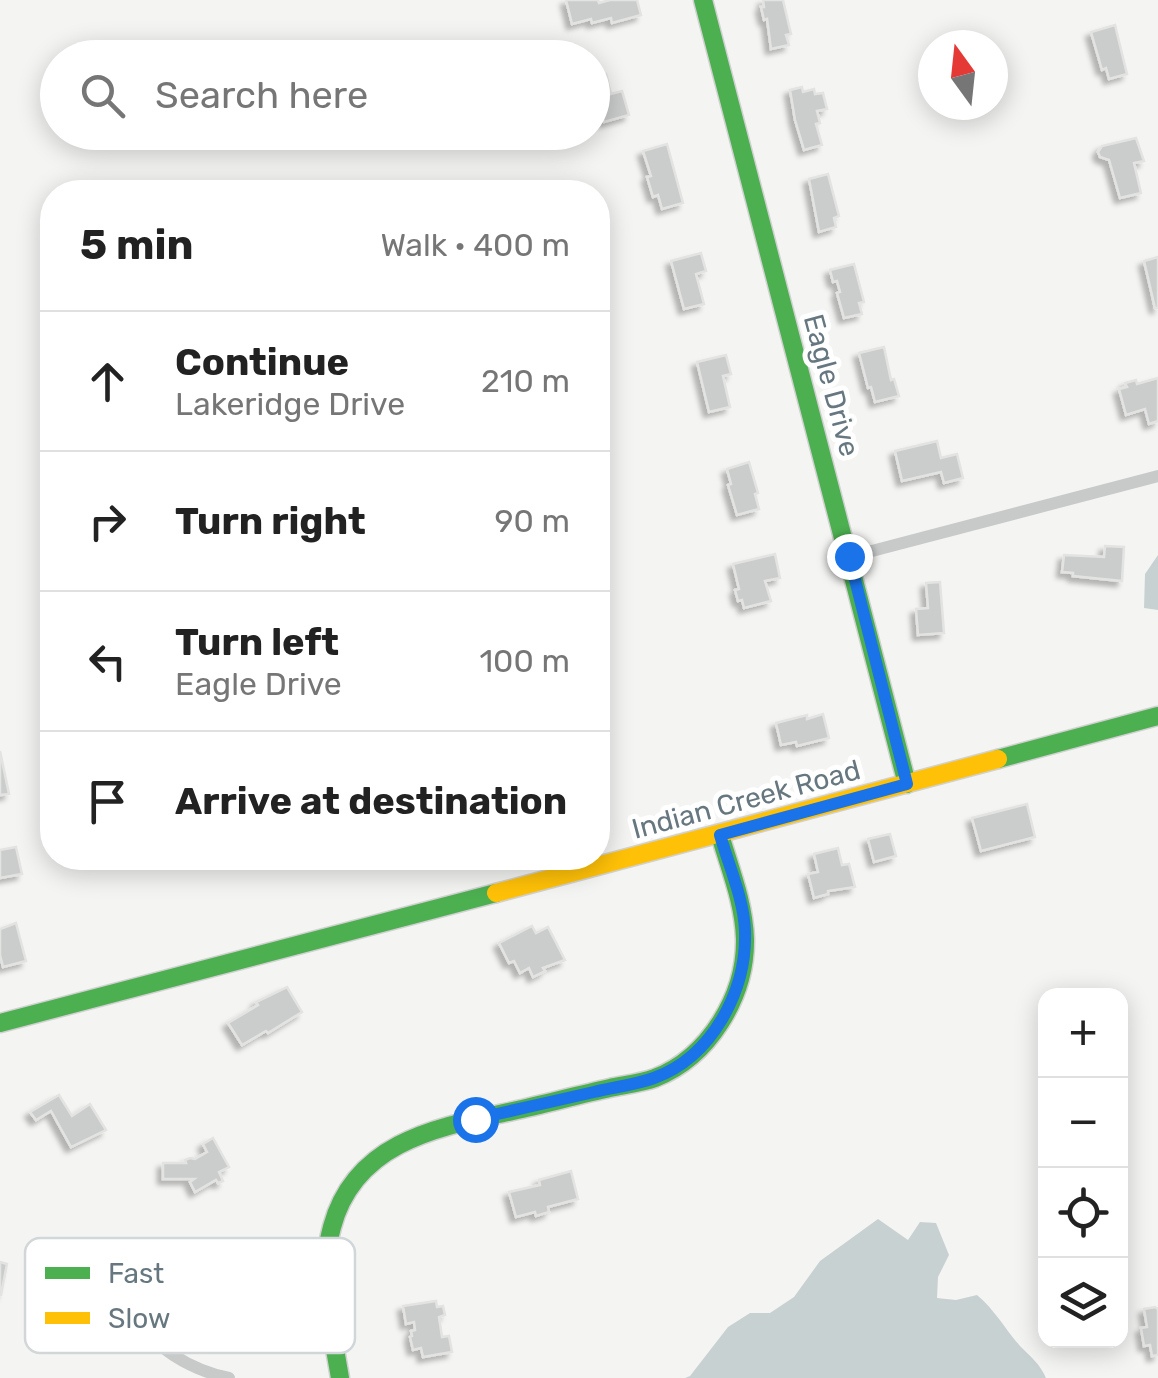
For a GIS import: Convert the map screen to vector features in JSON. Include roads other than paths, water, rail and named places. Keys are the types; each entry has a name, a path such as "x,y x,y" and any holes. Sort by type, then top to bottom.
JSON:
{"street":[{"name":"Eagle Drive","path":"702,0 907,784"},
{"path":"849,556 1158,476"},
{"name":"Indian Creek Road","path":"610,864 1158,716"},
{"path":"330,1238 336,1214 354,1179 385,1150 421,1132 655,1078 684,1061 711,1036 735,992 744,949 742,913 720,835"},
{"name":"Indian Creek Road","path":"0,1023 586,870"},
{"path":"171,1353 186,1363 229,1378"},
{"path":"337,1353 340,1378"}]}
